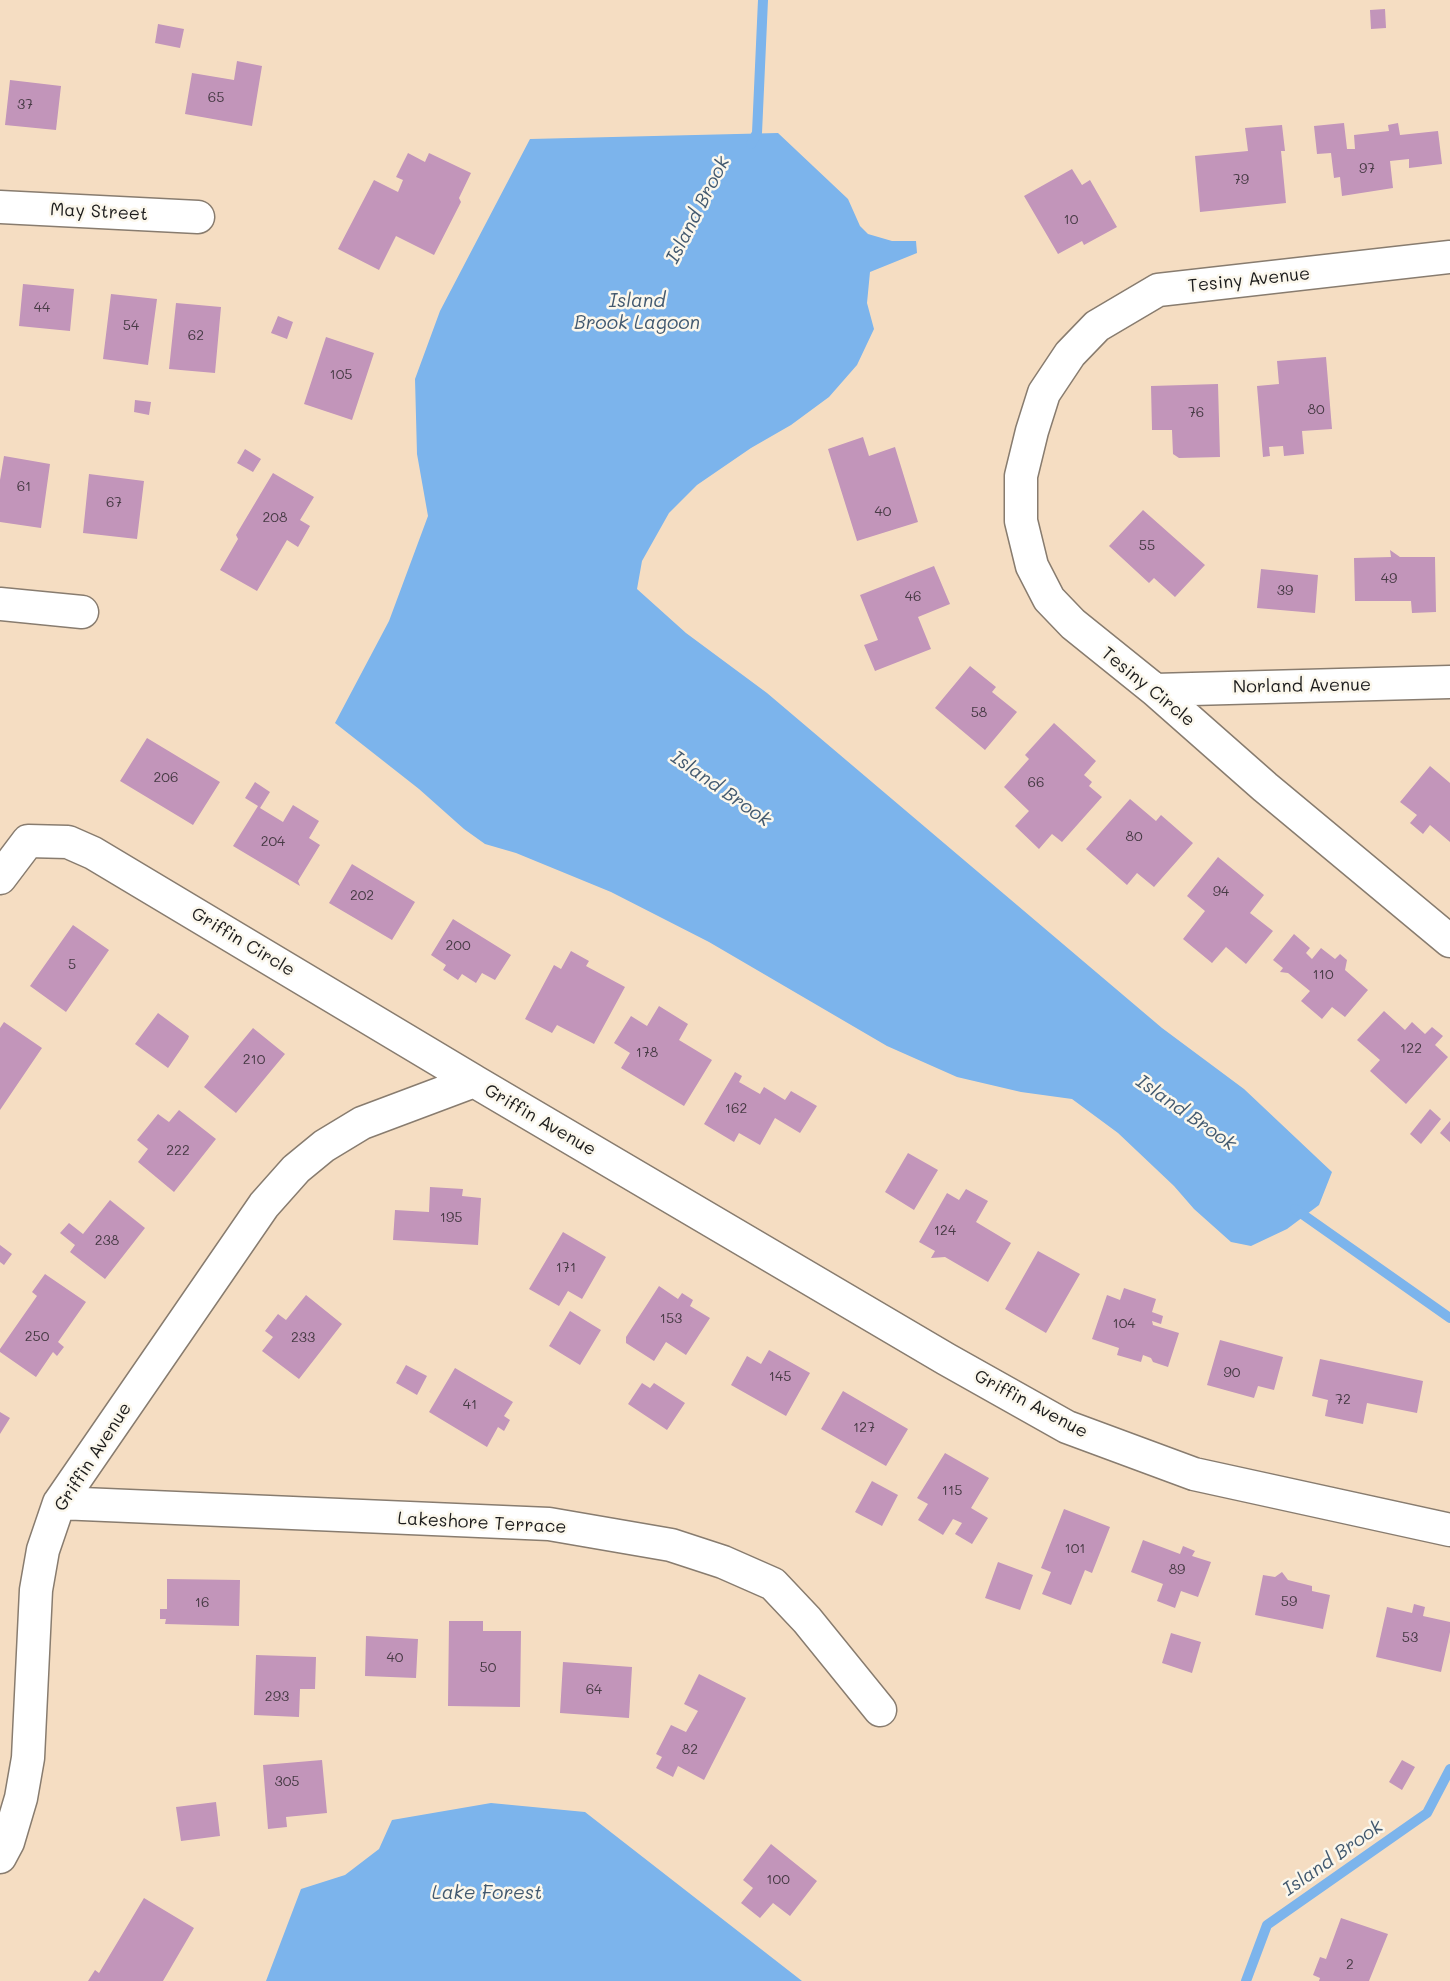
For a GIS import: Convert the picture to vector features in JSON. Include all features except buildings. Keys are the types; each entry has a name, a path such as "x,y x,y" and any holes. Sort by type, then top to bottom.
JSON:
{"street":[{"name":"May Street","path":"0,207 198,217"},
{"name":"Tesiny Avenue","path":"1070,354 1097,326 1158,290 1450,257"},
{"name":"Tesiny Circle","path":"1070,354 1044,393 1031,431 1021,477 1021,521 1032,566 1049,599 1073,624 1155,690 1265,787 1450,941"},
{"path":"0,604 82,612"},
{"name":"Norland Avenue","path":"1155,690 1450,682"},
{"name":"Griffin Circle","path":"5,870 27,841 68,842 93,853 474,1081"},
{"name":"Griffin Avenue","path":"0,1857 8,1842 24,1784 28,1758 36,1590 43,1550 59,1503 264,1205 296,1169 324,1146 362,1123 474,1081 946,1359 1067,1427 1194,1474 1450,1530"},
{"name":"Lakeshore Terrace","path":"59,1503 549,1524 671,1545 723,1562 773,1584 807,1620 880,1710"}],"water":[{"name":"Island Brook Lagoon","path":"778,133 848,199 860,226 868,234 892,241 916,241 917,253 870,272 867,303 874,329 857,365 829,397 791,425 751,448 697,485 669,513 642,561 637,589 686,633 767,693 1162,1028 1244,1089 1332,1172 1319,1205 1287,1229 1251,1246 1231,1242 1118,1133 1072,1099 1021,1092 957,1077 887,1046 709,942 611,892 516,853 485,844 335,723 389,621 428,516 417,454 415,379 440,311 530,139"},
{"name":"Lake Forest","path":"491,1803 585,1812 802,1981 266,1981 301,1889 345,1875 379,1849 392,1820"}],"waterway":[{"name":"Island Brook","path":"751,144 757,133 763,0"},
{"name":"Island Brook","path":"1295,1209 1450,1318"},
{"name":"Island Brook","path":"1246,1981 1267,1925 1427,1813 1450,1769"}]}
